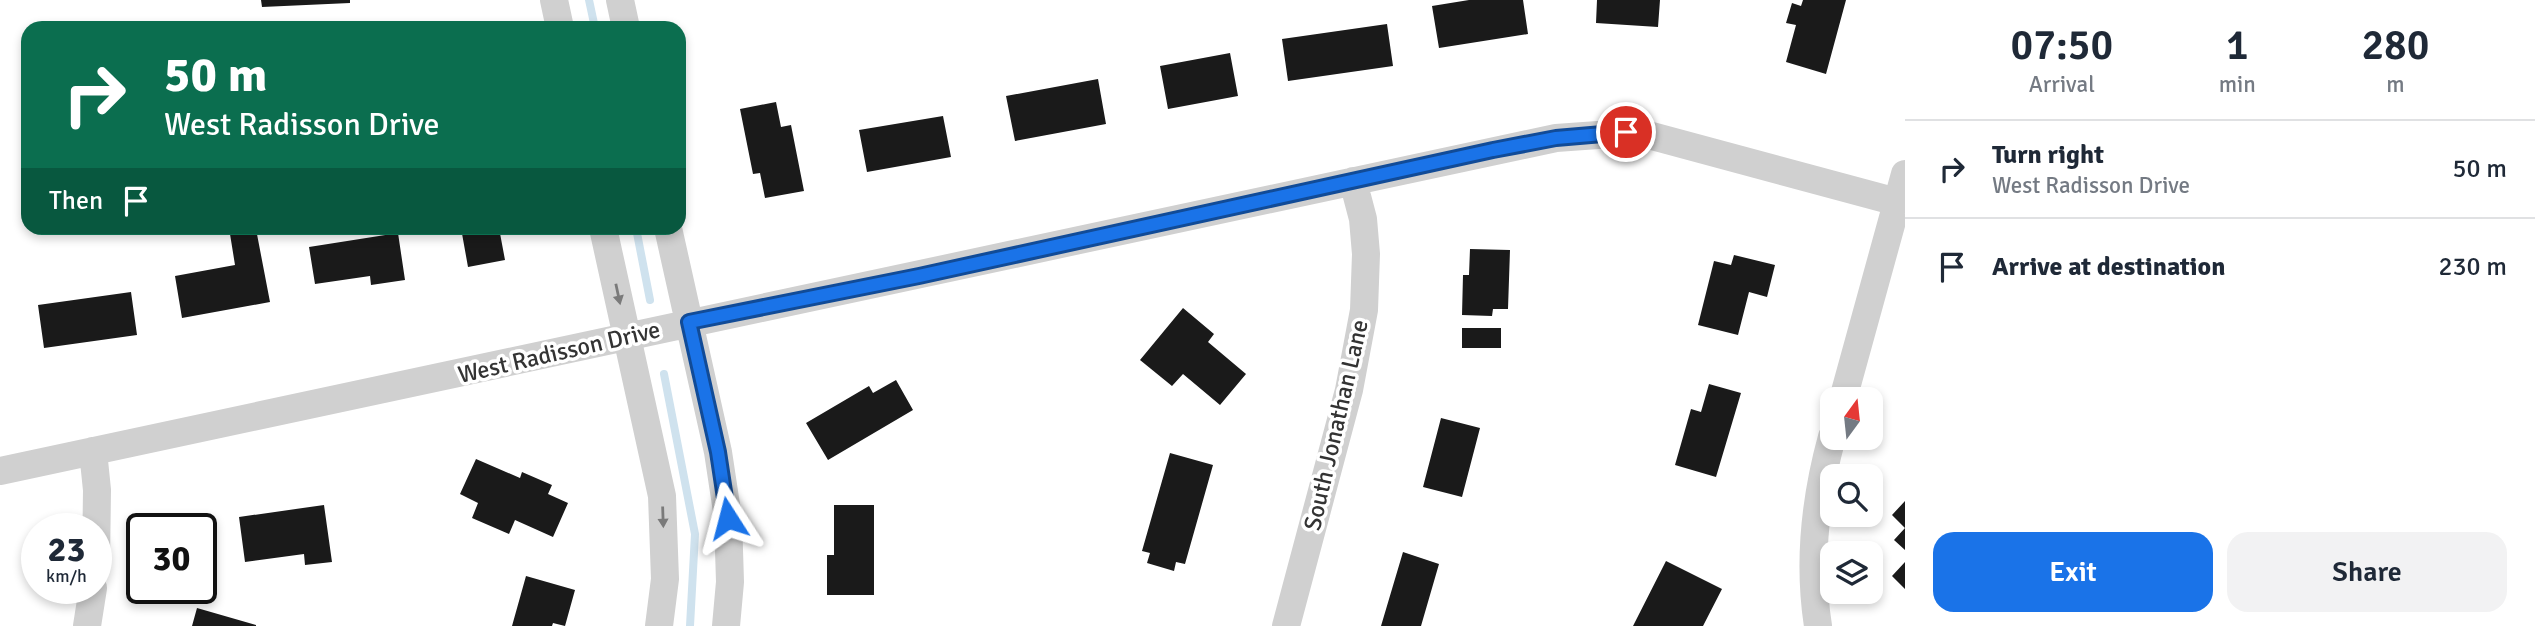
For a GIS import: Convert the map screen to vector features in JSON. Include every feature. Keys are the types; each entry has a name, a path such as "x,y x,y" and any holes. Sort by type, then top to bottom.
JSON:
{"street":[{"path":"554,0 558,21"},
{"path":"620,0 624,21"},
{"name":"West Radisson Drive","path":"0,471 1556,138 1626,132 1652,136 1897,202"},
{"path":"1846,387 1905,174"},
{"name":"South Jonathan Lane","path":"1286,626 1349,390 1364,310 1366,254 1363,219 1353,181"},
{"path":"605,235 662,496 665,579 659,626"},
{"path":"670,235 718,452 728,518 730,582 726,626"},
{"path":"1818,626 1814,537 1819,491 1829,450"},
{"path":"93,451 97,513"},
{"path":"87,626 90,604"}],"building":[{"path":"261,0 350,0 350,3 262,7"},
{"path":"1469,0 1523,0 1528,34 1439,48 1432,6"},
{"path":"1597,0 1660,0 1658,27 1596,23"},
{"path":"1803,0 1846,0 1826,74 1786,62 1796,25 1786,23 1792,3 1801,6"},
{"path":"1387,24 1393,66 1288,81 1282,39"},
{"path":"1230,53 1238,96 1168,109 1160,66"},
{"path":"1098,79 1106,124 1015,141 1006,96"},
{"path":"776,102 781,127 791,125 804,191 765,198 760,173 753,174 740,109"},
{"path":"943,116 951,157 867,172 859,130"},
{"path":"230,235 257,235 270,302 182,318 175,276 235,265"},
{"path":"398,235 405,280 371,285 370,276 315,284 309,247"},
{"path":"462,235 500,235 505,260 468,267"},
{"path":"1470,249 1510,250 1508,309 1493,309 1492,316 1462,315 1463,275 1469,275"},
{"path":"1734,255 1775,265 1767,297 1749,292 1738,335 1698,325 1714,261 1731,265"},
{"path":"131,292 137,335 44,348 38,305"},
{"path":"1183,308 1214,334 1208,342 1246,374 1220,405 1183,374 1172,386 1140,360"},
{"path":"1462,328 1501,328 1501,348 1462,348"},
{"path":"896,380 913,410 828,460 806,423 869,386 873,393"},
{"path":"1709,384 1741,393 1716,477 1675,465 1691,409 1701,412"},
{"path":"1441,418 1480,428 1462,497 1423,487"},
{"path":"1170,453 1213,465 1185,564 1176,562 1174,571 1147,563 1150,553 1142,551"},
{"path":"476,459 520,478 522,472 552,485 548,494 568,503 553,537 515,520 509,534 472,518 478,503 460,494"},
{"path":"1905,501 1905,528 1892,515"},
{"path":"324,505 332,562 305,565 304,554 245,562 239,517"},
{"path":"834,505 874,505 874,595 827,595 827,555 834,555"},
{"path":"1905,528 1905,550 1894,540"},
{"path":"1403,552 1439,564 1421,626 1381,626"},
{"path":"1666,561 1722,589 1703,626 1633,626"},
{"path":"1905,562 1905,589 1892,576"},
{"path":"526,576 575,590 565,626 553,623 552,626 512,626"},
{"path":"197,608 256,625 256,626 192,626"}],"waterway":[{"path":"589,0 594,21"},
{"path":"637,235 650,300"},
{"path":"664,374 695,534 690,626"}],"route":[{"path":"728,518 718,452 689,322 919,276 1493,150 1556,138 1626,132"}]}
